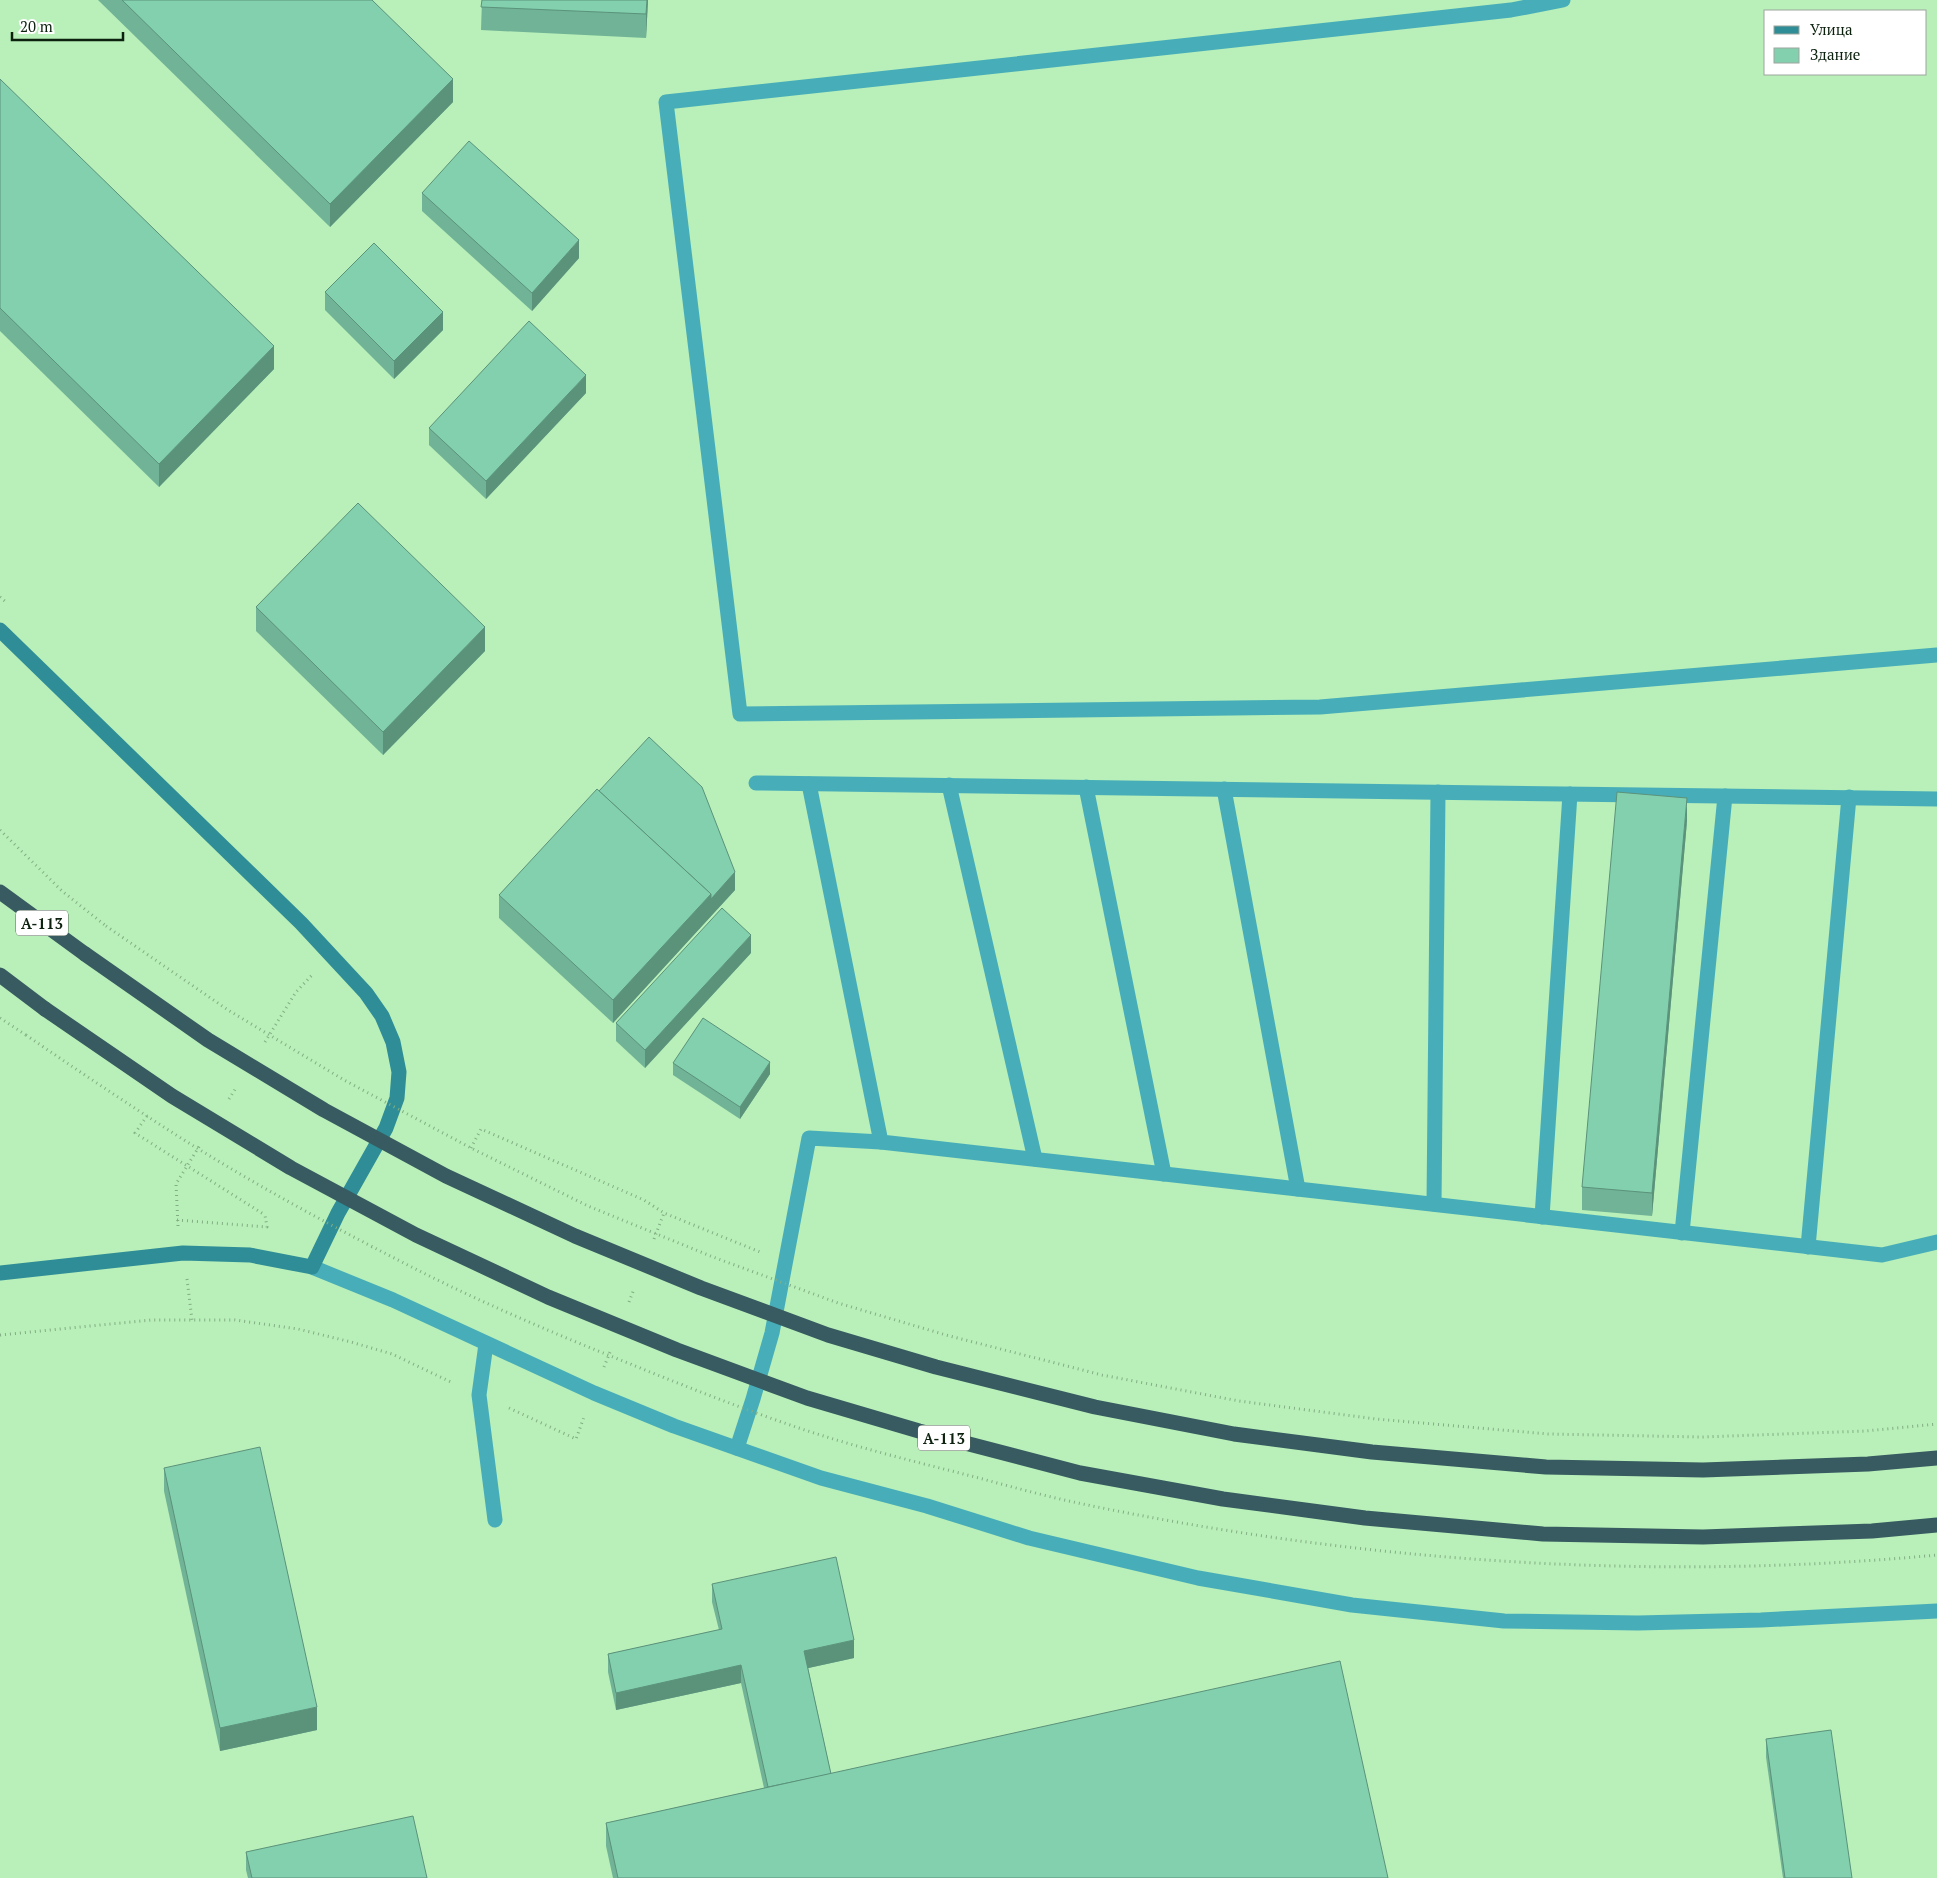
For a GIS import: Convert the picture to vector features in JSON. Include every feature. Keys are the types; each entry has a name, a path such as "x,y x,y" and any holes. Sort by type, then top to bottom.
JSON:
{"highway":[{"name":"А-113","path":"0,892 84,954 208,1040 324,1110 446,1176 575,1236 701,1288 828,1335 936,1367 1095,1407 1234,1434 1392,1454 1546,1467 1703,1470 1868,1464 1937,1458"},
{"name":"А-113","path":"0,975 45,1009 172,1096 291,1168 416,1235 548,1297 677,1350 807,1398 919,1431 1080,1473 1223,1500 1365,1518 1543,1534 1703,1537 1872,1531 1937,1524"}],"street":[{"path":"0,630 294,916 366,993 382,1016 393,1042 399,1072 397,1098 386,1128 338,1214 312,1267 250,1255 183,1253 0,1273"}],"lane":[{"path":"1563,0 1511,10 666,102 740,714 1320,707 1937,654"},
{"path":"756,783 1937,799"},
{"path":"808,784 881,1142"},
{"path":"950,786 1036,1159"},
{"path":"1086,787 1164,1174"},
{"path":"1224,789 1298,1189"},
{"path":"1434,1204 1438,792"},
{"path":"1542,1217 1570,794"},
{"path":"1682,1232 1726,796"},
{"path":"1808,1247 1850,798"},
{"path":"737,1448 772,1333 809,1138 881,1142 1882,1255 1937,1242"},
{"path":"312,1267 393,1300 594,1393 674,1426 822,1478 928,1506 1029,1538 1198,1578 1352,1605 1504,1621 1638,1623 1761,1620 1937,1611"},
{"path":"486,1344 479,1395 495,1520"}],"path":[{"path":"0,597 7,604"},
{"path":"0,830 62,892 106,926 228,1010 344,1080 471,1148 588,1206 713,1257 838,1303 946,1335 1102,1375 1230,1399 1376,1419 1548,1434 1702,1437 1866,1431 1937,1424"},
{"path":"264,1042 296,992 331,956"},
{"path":"0,1018 26,1035"},
{"path":"228,1101 238,1084"},
{"path":"147,1116 135,1134 265,1215 267,1227 177,1220"},
{"path":"471,1148 481,1129 644,1200 664,1213 755,1251 786,1257"},
{"path":"192,1320 177,1220 176,1184 202,1143"},
{"path":"654,1240 664,1213"},
{"path":"629,1303 636,1285"},
{"path":"0,1335 151,1320 235,1320 298,1329 392,1354 576,1439 611,1348"}],"building":[{"path":"122,0 372,0 453,79 330,204"},
{"path":"482,0 647,0 646,14 481,7"},
{"path":"0,79 274,346 159,464 0,308"},
{"path":"469,141 579,240 532,293 422,193"},
{"path":"374,243 443,312 394,361 325,292"},
{"path":"529,321 586,375 486,481 429,428"},
{"path":"358,503 485,627 383,732 256,607"},
{"path":"649,737 702,787 735,872 711,899 711,894 599,791"},
{"path":"597,789 711,894 613,1000 499,895"},
{"path":"1617,792 1687,798 1652,1193 1582,1187"},
{"path":"722,908 751,935 645,1050 616,1023"},
{"path":"703,1018 770,1062 740,1107 673,1063"},
{"path":"260,1447 317,1707 220,1728 164,1468"},
{"path":"836,1557 854,1640 804,1651 831,1774 768,1787 741,1665 616,1693 608,1654 722,1629 712,1584"},
{"path":"1340,1661 1388,1878 618,1878 606,1823"},
{"path":"1831,1730 1852,1878 1785,1878 1766,1739"},
{"path":"413,1816 427,1878 252,1878 246,1852"}]}
